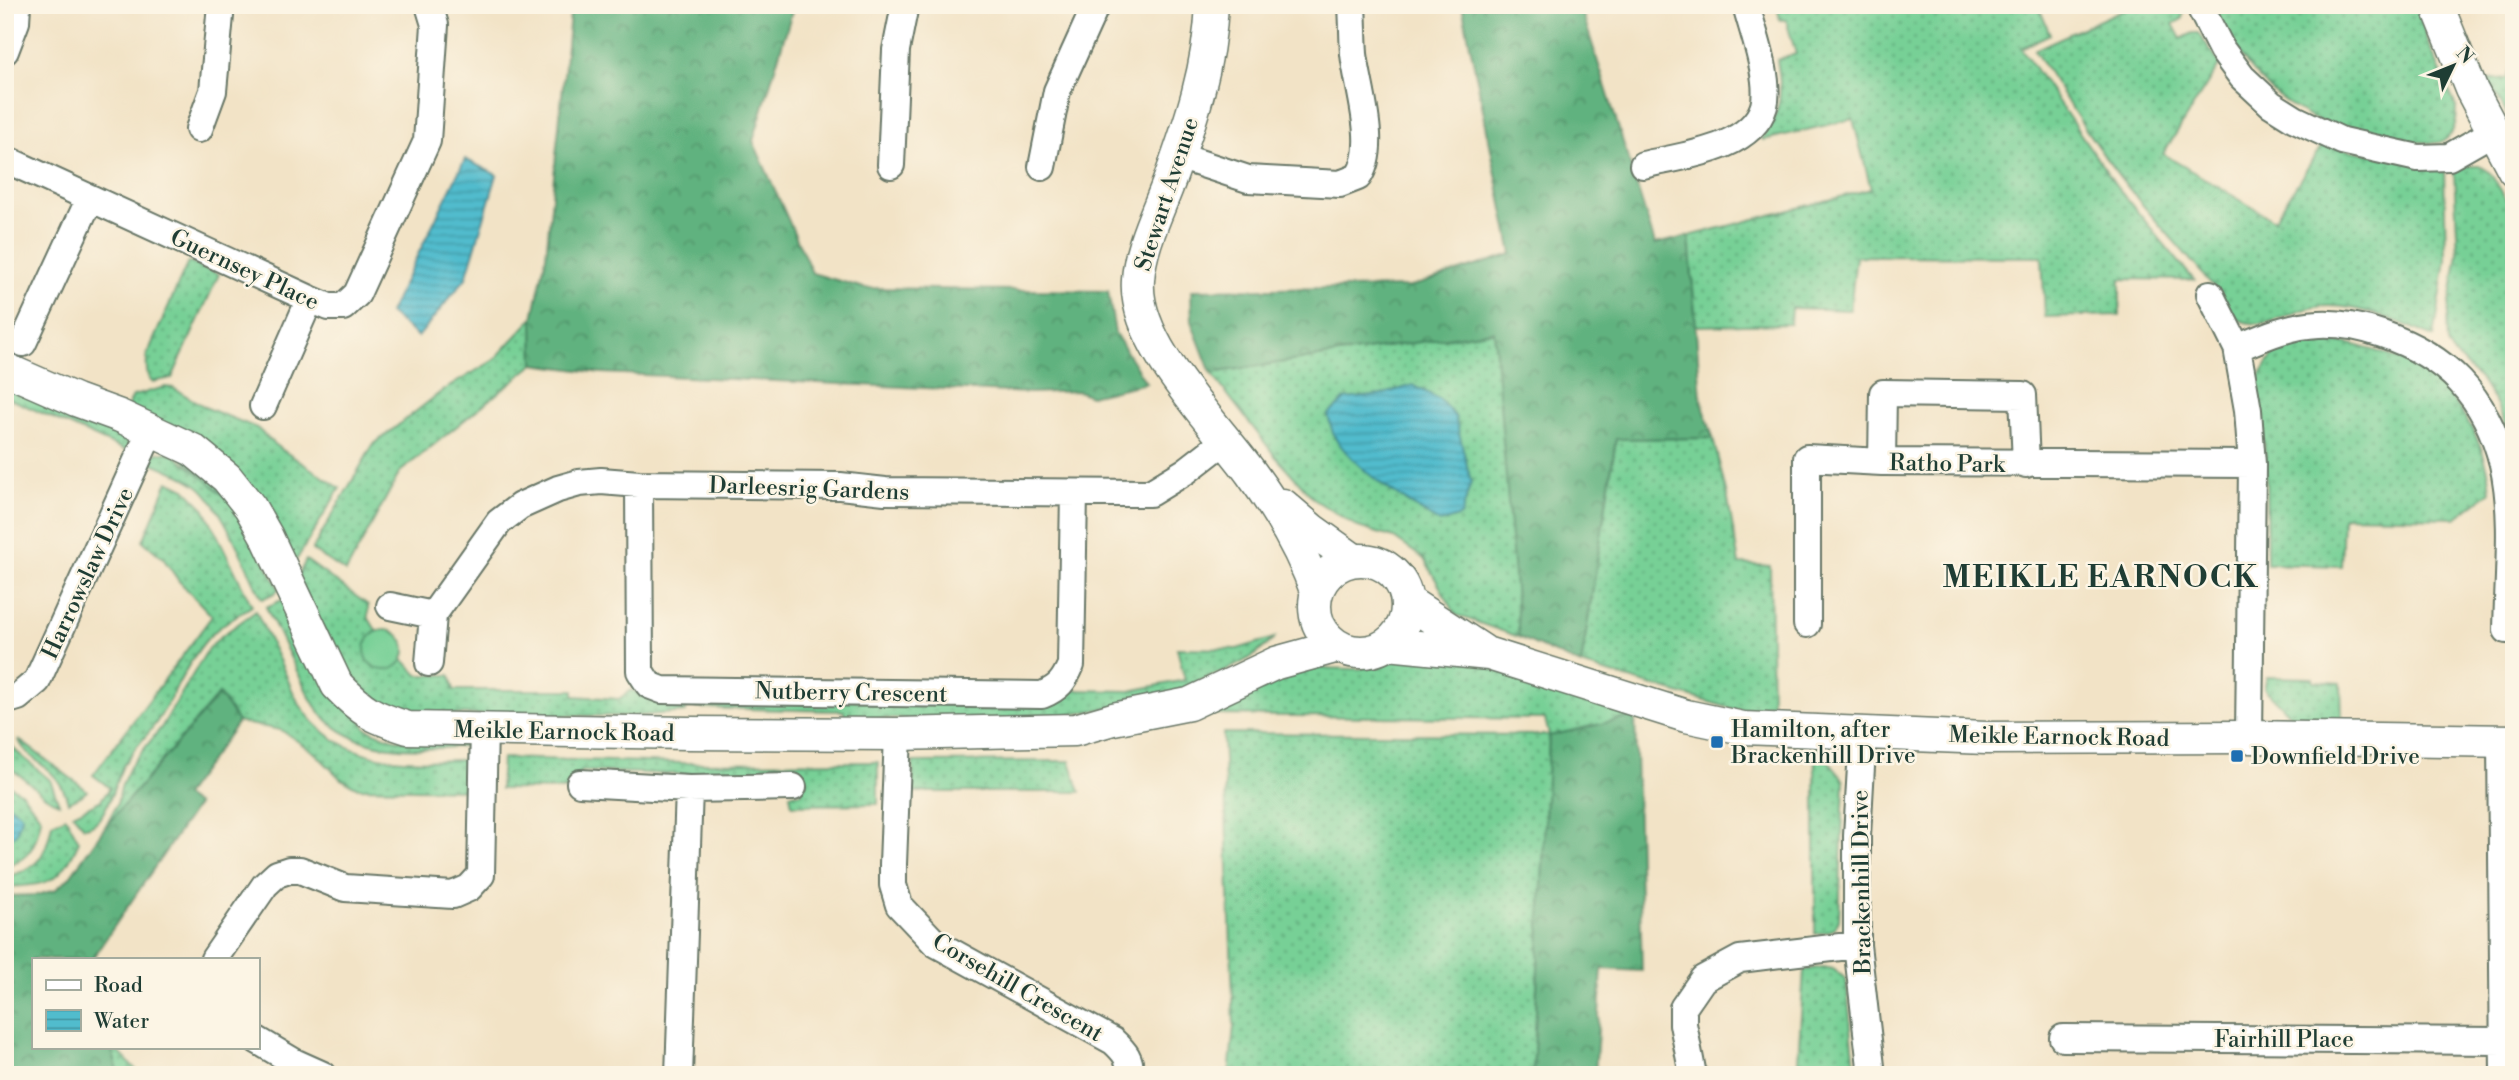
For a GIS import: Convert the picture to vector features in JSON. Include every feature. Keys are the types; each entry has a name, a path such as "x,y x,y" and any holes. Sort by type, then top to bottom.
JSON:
{"street":[{"path":"5,51 16,22 17,5"},
{"path":"199,129 213,90 221,5"},
{"name":"Guernsey Place","path":"5,159 310,299 329,307 343,307 357,294 427,141 435,25 429,5"},
{"path":"891,165 896,50 905,5"},
{"path":"1042,167 1057,91 1096,5"},
{"name":"Stewart Avenue","path":"1212,5 1205,74 1143,250 1137,282 1142,314 1153,344 1252,474 1290,533 1307,565 1316,600"},
{"path":"1178,156 1248,179 1340,184 1358,177 1366,160 1367,141 1354,55 1352,5"},
{"path":"1643,165 1735,140 1756,121 1764,106 1764,87 1746,5"},
{"path":"2199,5 2222,50 2242,77 2283,112 2342,141 2418,158 2449,157 2493,132"},
{"path":"2437,5 2455,54 2514,170"},
{"path":"23,343 90,198"},
{"path":"2210,295 2237,348 2248,410 2252,464 2249,737"},
{"path":"263,406 310,299"},
{"path":"2237,348 2283,330 2316,324 2343,324 2397,339 2433,356 2457,377 2486,418 2503,465 2508,513 2507,630"},
{"name":"Meikle Earnock Road","path":"5,369 150,430 193,450 212,464 250,507 267,537 337,685 355,703 376,718 408,728 898,734 1075,730 1113,719 1189,704 1276,663 1338,646"},
{"path":"1882,462 1883,393 2022,395 2026,464"},
{"name":"Harrowslaw Drive","path":"5,701 18,697 37,681 150,430"},
{"name":"Darleesrig Gardens","path":"433,615 499,522 520,506 579,483 601,481 639,484 840,485 885,491 1150,493 1186,471 1226,440"},
{"name":"Ratho Park","path":"1807,624 1807,458 2026,464 2252,464"},
{"name":"Stewart Avenue","path":"1252,474 1312,530 1354,560"},
{"name":"Nutberry Crescent","path":"639,484 640,671 649,685 662,690 1042,695 1053,691 1060,687 1071,664 1074,493"},
{"path":"1354,560 1379,563 1390,569 1399,579 1408,603 1406,618 1399,633 1388,644 1372,651 1354,652 1338,646 1322,629 1316,600 1323,580 1336,567 1354,560"},
{"name":"Meikle Earnock Road","path":"1276,663 1316,600"},
{"name":"Meikle Earnock Road","path":"1408,603 1489,654"},
{"path":"390,606 433,615 429,663"},
{"name":"Meikle Earnock Road","path":"1388,644 1489,654 1686,716 1743,728 1986,738 2249,737 2507,741"},
{"path":"215,958 265,885 277,874 289,870 300,870 345,888 453,895 469,888 481,875 484,728"},
{"name":"Brackenhill Drive","path":"1863,732 1857,836 1857,945 1872,1075"},
{"name":"Corsehill Crescent","path":"898,734 893,885 899,905 935,943 1113,1041 1124,1051 1130,1062 1130,1075"},
{"path":"2504,1075 2507,741"},
{"path":"580,783 689,789 793,787"},
{"path":"679,1075 689,789"},
{"path":"1693,1075 1683,1024 1684,1008 1703,979 1740,959 1857,945"},
{"name":"Fairhill Place","path":"2063,1038 2504,1041"},
{"path":"259,1041 323,1075"}],"green space":[{"path":"571,5 794,5 753,141 812,273 864,288 1108,291 1115,333 1146,383 1090,396 1078,391 1031,393 601,373 534,364 533,318 546,256"},
{"path":"1462,5 1580,5 1655,244 1689,236 1701,398 1713,438 1616,439 1581,665 1519,637 1494,331 1211,373 1192,324 1191,290 1410,287 1512,254"},
{"path":"1777,5 2038,5 2050,34 2021,48 2120,191 2194,280 2120,279 2120,315 2045,317 2042,257 1856,256 1850,310 1791,308 1790,324 1696,326 1689,236 1871,189 1853,119 1763,140 1774,119 1779,101 1777,60 1796,54 1786,20 1780,20"},
{"path":"2133,5 2184,5 2182,19 2173,24 2181,39 2198,33 2220,64 2163,154 2274,220 2322,145 2444,168 2446,260 2434,337 2377,314 2346,307 2316,307 2263,323 2245,322 2232,313 2217,291 2114,170 2034,50"},
{"path":"2208,5 2417,5 2426,38 2457,109 2452,131 2443,141 2420,142 2312,118 2291,106 2262,82"},
{"path":"2514,59 2514,127 2488,80 2507,78"},
{"path":"2468,166 2479,166 2490,173 2514,211 2514,442 2496,404 2481,381 2453,353 2448,344 2447,321 2458,254 2454,171"},
{"path":"188,262 219,274 172,378 152,382 147,373 147,355"},
{"path":"533,318 534,364 400,472 346,572 312,550 373,445 442,391 494,360"},
{"path":"1495,331 1519,637 1456,615 1424,559 1394,538 1358,527 1315,500 1276,457 1211,373"},
{"path":"2346,343 2393,357 2436,380 2466,418 2478,440 2487,464 2491,491 2456,518 2343,516 2341,566 2267,564 2266,461 2256,382 2276,351 2311,344"},
{"path":"165,387 173,388 207,408 257,428 275,445 340,488 297,559 293,561 128,406 133,396"},
{"path":"9,390 121,431 127,438 129,452 6,397"},
{"path":"1713,438 1728,500 1739,564 1770,566 1772,712 1733,709 1581,665 1616,439"},
{"path":"157,453 173,454 229,498 279,588 275,593 262,599 224,521 206,494 186,478 148,461"},
{"path":"168,481 185,489 204,508 252,606 229,620 201,647 158,720 126,761 103,813 98,820 84,827 73,814 100,801 110,788 93,775 212,616 179,581 163,558 143,541"},
{"path":"306,560 368,605 368,617 377,632 374,633 399,664 403,659 418,675 450,675 454,690 574,690 574,696 619,699 631,690 649,698 687,698 686,712 633,716 417,714 388,704 371,696 361,687 350,675 330,642 297,578"},
{"path":"284,599 366,728 402,741 464,743 466,746 388,747 369,743 335,727 320,713 311,699 266,607"},
{"path":"256,611 296,698 316,725 334,739 374,756 418,761 466,760 467,790 358,788 341,779 315,753 281,730 238,722 219,694 105,827 117,804 131,765 161,728 208,649"},
{"path":"385,630 399,636 405,650 399,664 385,670 371,664 365,650 371,636"},
{"path":"1274,638 1256,654 1224,671 1190,684 1191,690 1042,720 844,718 844,711 696,708 696,699 1061,701 1070,690 1130,691 1185,680 1177,648 1237,649"},
{"path":"1399,659 1459,659 1635,711 1635,716 1549,736 1533,1075 1229,1075 1234,1026 1223,733 1549,735 1545,719 1216,715 1214,709 1315,668 1360,669"},
{"path":"2267,677 2313,678 2314,681 2341,683 2342,721 2294,719 2264,688"},
{"path":"219,694 238,722 184,796 197,805 93,958 32,958 32,1048 111,1048 119,1075 5,1075 5,896 37,895 55,890 69,878 105,827"},
{"path":"1635,716 1642,971 1602,969 1595,1075 1533,1075 1549,736"},
{"path":"5,727 8,727 10,743 17,752 50,780 59,803 45,796 5,766"},
{"path":"18,739 87,791 68,802 51,772 23,748"},
{"path":"1815,748 1821,751 1844,781 1839,920 1827,932 1815,934"},
{"path":"502,758 684,763 878,762 878,804 792,805 790,794 802,793 802,778 580,771 580,790 500,789"},
{"path":"1070,761 1080,792 913,792 913,762"},
{"path":"5,783 22,793 41,818 31,849 21,859 5,865"},
{"path":"66,817 79,841 66,866 52,879 43,883 5,887 5,877 26,870 39,859 47,844 52,823"},
{"path":"1823,967 1833,969 1846,979 1856,1075 1797,1075 1804,970"},
{"path":"111,1048 115,1048 141,1075 119,1075"}],"water":[{"path":"465,159 497,175 466,278 418,337 389,313"},
{"path":"1413,385 1439,399 1455,416 1471,482 1461,516 1440,523 1385,486 1347,454 1335,438 1328,415 1345,399 1381,395"},
{"path":"5,802 22,815 16,834 5,841"}],"place":[{"name":"Hamilton, after Brackenhill Drive","path":"1717,742"},
{"name":"Downfield Drive","path":"2237,756"}],"district":[{"name":"MEIKLE EARNOCK","path":"2101,577"}]}
